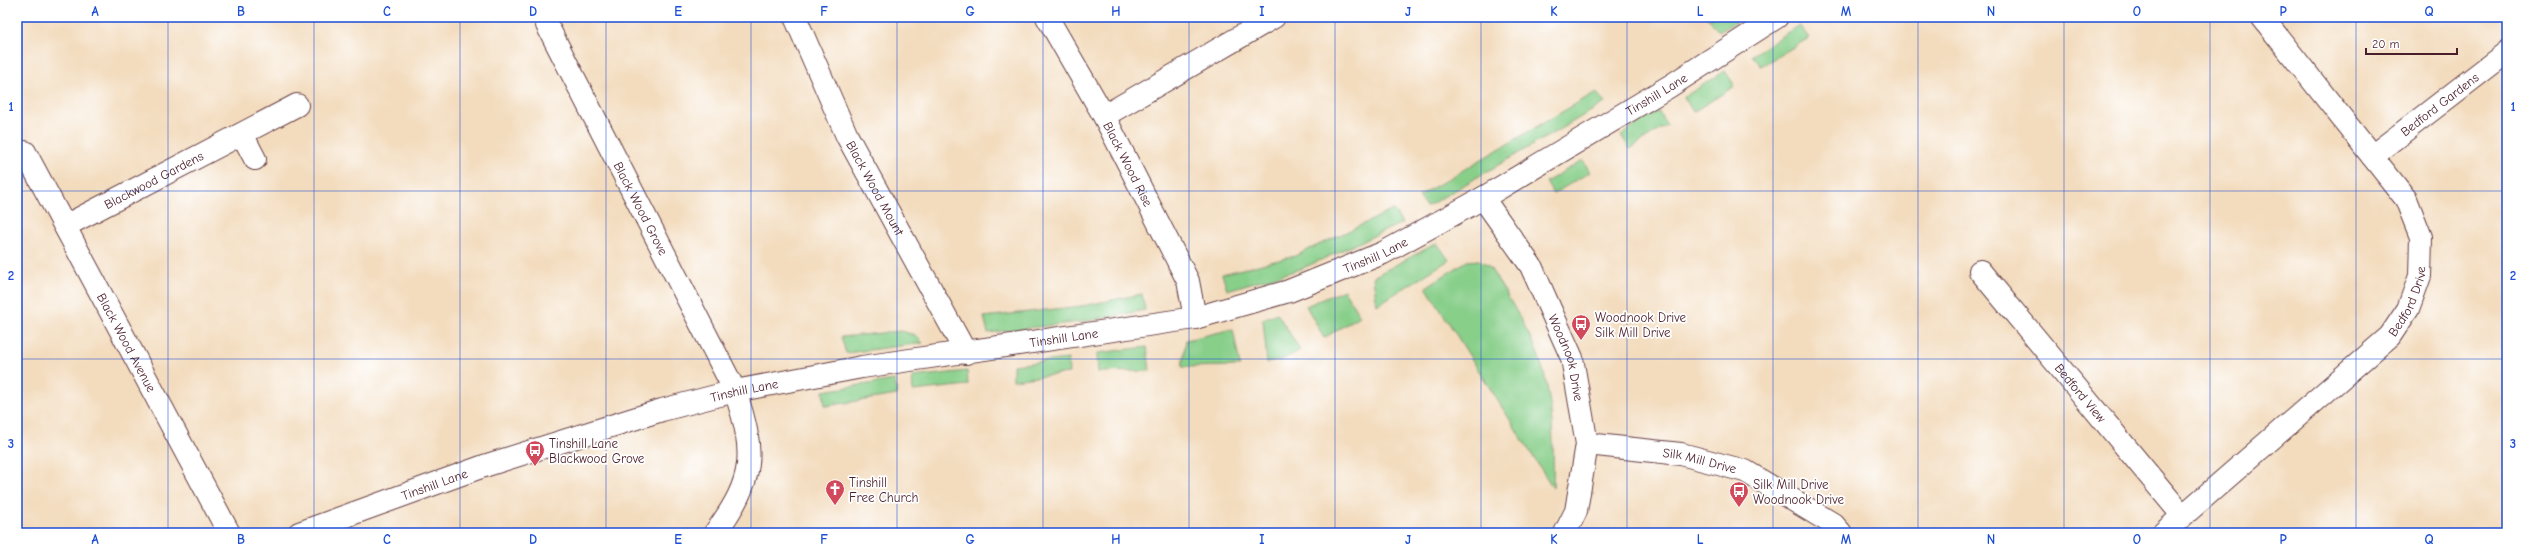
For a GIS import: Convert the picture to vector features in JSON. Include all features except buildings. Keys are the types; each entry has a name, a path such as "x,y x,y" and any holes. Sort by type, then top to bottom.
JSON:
{"street":[{"name":"Black Wood Mount","path":"795,17 847,136 966,353"},
{"name":"Black Wood Rise","path":"1047,17 1104,116 1188,281 1195,318"},
{"path":"1104,116 1274,17"},
{"name":"Tinshill Lane","path":"299,533 484,466 662,410 735,391 862,367 966,353 1195,318 1289,291 1383,253 1483,198 1670,86 1777,17"},
{"name":"Bedford Drive","path":"2163,533 2390,336 2408,310 2420,276 2421,237 2406,199 2262,17"},
{"name":"Black Wood Grove","path":"547,25 735,391 746,426 748,466 746,481 715,533"},
{"name":"Bedford Gardens","path":"2372,156 2507,52"},
{"name":"Blackwood Gardens","path":"65,226 297,105"},
{"path":"242,134 255,159"},
{"name":"Black Wood Avenue","path":"25,152 229,533"},
{"name":"Woodnook Drive","path":"1483,198 1531,266 1572,358 1587,444 1576,511 1565,533"},
{"name":"Bedford View","path":"1980,271 2182,515"},
{"name":"Silk Mill Drive","path":"1587,444 1681,454 1745,471 1833,524 1840,533"}],"green space":[{"path":"1707,17 1744,17 1719,32"},
{"path":"1799,25 1809,38 1761,66 1752,55"},
{"path":"1725,71 1735,86 1693,112 1684,97"},
{"path":"1596,92 1605,103 1426,207 1419,196"},
{"path":"1658,111 1667,125 1630,149 1621,135"},
{"path":"1583,160 1590,172 1553,194 1546,182"},
{"path":"1393,210 1402,223 1301,269 1227,290 1222,274 1295,256"},
{"path":"1437,243 1449,260 1377,305 1373,277"},
{"path":"1479,260 1489,266 1512,303 1532,341 1545,376 1549,395 1553,432 1553,488 1426,287 1467,261"},
{"path":"1344,290 1360,316 1324,338 1306,306"},
{"path":"1142,294 1145,310 1087,321 988,333 984,317 1082,306"},
{"path":"1277,313 1300,350 1282,360 1267,363 1263,319"},
{"path":"1233,329 1240,366 1182,367 1186,340"},
{"path":"901,331 915,335 923,343 846,353 841,337"},
{"path":"1147,347 1150,371 1098,372 1097,353"},
{"path":"1068,359 1069,373 1013,380 1013,365"},
{"path":"967,371 968,385 913,391 912,377"},
{"path":"895,380 897,395 825,406 823,391"}],"place":[{"name":"Woodnook Drive Silk Mill Drive","path":"1581,341"},
{"name":"Tinshill Lane Blackwood Grove","path":"535,467"},
{"name":"Tinshill Free Church","path":"835,506"},
{"name":"Silk Mill Drive Woodnook Drive","path":"1739,508"}]}
